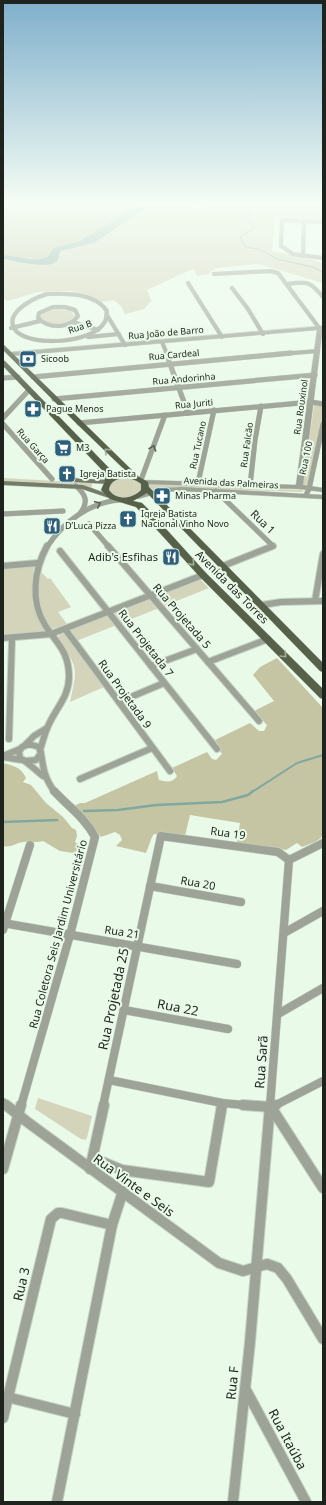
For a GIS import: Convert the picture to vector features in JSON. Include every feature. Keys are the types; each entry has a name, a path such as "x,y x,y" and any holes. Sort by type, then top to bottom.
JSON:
{"main road":[{"name":"Avenida das Torres","path":"3,346 54,399 143,484 323,669"},
{"path":"3,362 106,470 109,481 105,490 112,497"},
{"path":"43,403 50,406 65,422 69,424 79,423"},
{"path":"3,476 109,481 122,476 143,484 145,491 138,497 122,500"},
{"path":"3,483 76,486 112,497"},
{"name":"Avenida das Torres","path":"112,497 139,505 203,575 268,638 323,695"}],"street":[{"path":"214,274 236,273"},
{"path":"278,273 321,328"},
{"path":"188,283 222,337"},
{"path":"287,284 312,283 323,297"},
{"path":"232,288 248,309 263,334"},
{"path":"61,307 65,294"},
{"path":"12,308 23,301 38,296 65,294 92,299 104,308 125,345"},
{"path":"40,321 38,315 43,310 53,307 61,307 70,308 77,313 76,319 73,322"},
{"name":"Rua B","path":"11,328 21,335 36,339 55,341 74,339 97,331 107,319 107,315"},
{"path":"7,316 7,321 11,328 40,321 56,326 73,322 97,331 119,334"},
{"path":"97,331 106,325 114,325"},
{"name":"Rua João de Barro","path":"11,354 321,328"},
{"name":"Rua Rouxinol","path":"299,487 321,328"},
{"path":"162,342 188,413"},
{"name":"Rua Cardeal","path":"33,377 318,351"},
{"name":"Rua Andorinha","path":"54,399 315,375"},
{"path":"3,378 18,377"},
{"path":"3,418 29,390"},
{"name":"Rua Juriti","path":"79,423 311,402 323,404"},
{"name":"Rua Falcão","path":"250,486 255,440 261,406"},
{"name":"Rua Tucano","path":"198,483 214,410"},
{"path":"143,484 165,415"},
{"name":"Rua Garça","path":"3,424 52,479"},
{"name":"Rua 100","path":"307,492 323,424"},
{"name":"Avenida das Palmeiras","path":"143,484 198,483 299,487 307,492 323,497"},
{"name":"Avenida das Palmeiras","path":"143,484 162,490 177,489 307,492 323,490"},
{"path":"3,756 24,761 36,760 41,751 47,728 64,703 69,674 66,658 59,643 50,634 42,620 35,598 34,580 38,563 44,550 56,534 77,516 85,506 87,498 76,486"},
{"name":"Rua 1","path":"216,491 274,546 223,566"},
{"path":"77,516 104,501 122,500"},
{"path":"3,514 63,511"},
{"name":"Rua Projetada 5","path":"89,524 259,721"},
{"name":"Rua Projetada 7","path":"60,551 217,748"},
{"path":"314,601 323,554"},
{"path":"3,566 38,563"},
{"path":"3,638 50,634 203,575"},
{"path":"262,605 281,602 323,602"},
{"name":"Rua Projetada 9","path":"65,629 170,771"},
{"path":"9,739 12,638"},
{"path":"208,662 268,638"},
{"path":"151,666 197,649"},
{"path":"119,702 164,683"},
{"path":"43,776 24,761 19,755 23,747 34,736 47,728"},
{"path":"3,756 33,744 41,751 43,776"},
{"path":"80,779 152,748"},
{"name":"Rua Coletora Seis Jardim Universitário","path":"3,1170 70,935 95,837 86,822 56,794 43,776"},
{"name":"Rua 19","path":"160,836 278,852 289,860"},
{"name":"Rua Projetada 25","path":"90,1169 160,836"},
{"path":"289,860 323,843"},
{"path":"4,925 30,845"},
{"name":"Rua Sarã","path":"257,1266 271,1108 289,860"},
{"name":"Rua 20","path":"150,886 241,902"},
{"path":"284,933 323,911"},
{"name":"Rua 21","path":"4,925 137,945 237,964"},
{"path":"278,1014 323,988"},
{"name":"Rua 22","path":"124,1010 228,1029"},
{"path":"109,1080 222,1103 271,1108 323,1081"},
{"name":"Rua Vinte e Seis","path":"3,1102 90,1169 123,1191 219,1263 243,1271 257,1266 270,1264 274,1265 282,1272 323,1339"},
{"path":"93,1158 122,1170 209,1182 222,1103"},
{"path":"271,1108 323,1188"},
{"path":"57,1502 112,1225 123,1191"},
{"name":"Rua 3","path":"3,1418 6,1397 51,1219 58,1213 62,1213 112,1225"},
{"name":"Rua F","path":"233,1502 246,1390 257,1266"},
{"name":"Rua Itaúba","path":"246,1390 306,1502"},
{"path":"6,1397 75,1414"}],"green space":[{"path":"3,273 184,273 147,290 152,302 150,302 144,309 125,314 121,306 114,300 100,302 84,294 71,291 38,292 7,301 3,297"},
{"path":"195,273 210,273 209,274 197,276"},
{"path":"290,273 323,273 323,283"},
{"path":"56,308 71,311 74,316 73,319 69,322 57,324 40,318 42,313"},
{"path":"314,405 323,406 323,416 307,486 303,485"},
{"path":"122,477 134,478 141,483 142,490 132,496 124,498 107,490 109,483"},
{"path":"3,478 92,483 92,489 71,484 3,481"},
{"path":"146,484 301,490 304,492 176,488 153,490"},
{"path":"34,566 32,600 36,614 45,632 3,636 3,567"},
{"path":"38,569 48,579 50,578 71,607 58,612 67,624 49,630 39,608 37,586"},
{"path":"200,579 209,588 74,642 66,631"},
{"path":"64,633 104,687 70,702 75,674 73,662 58,638 60,634"},
{"path":"277,658 323,708 323,833 321,838 302,847 297,843 286,850 237,843 240,823 190,815 185,836 154,834 146,853 116,846 122,840 120,835 115,832 101,837 74,806 80,803 85,803 157,771 159,780 171,781 177,776 172,768 207,752 212,759 216,760 222,754 213,741 250,723 259,731 264,731 267,725 254,711 274,701 253,675 260,667"},
{"path":"3,763 14,766 22,771 26,778 23,782 31,785 46,803 76,830 77,836 75,842 82,847 80,854 60,851 43,841 23,842 11,846 3,846"},
{"path":"38,1098 92,1116 87,1138 85,1140 81,1139 35,1109"}],"waterway":[{"path":"252,792 297,763 323,755"},
{"path":"84,811 118,810 156,805 222,802 248,795 253,791"},
{"path":"3,822 57,820"}],"place":[{"name":"Sicoob","path":"28,359"},
{"name":"Pague Menos","path":"33,409"},
{"name":"M3","path":"63,448"},
{"name":"Igreja Batista","path":"67,474"},
{"name":"Minas Pharma","path":"162,496"},
{"name":"Igreja Batista Nacional Vinho Novo","path":"128,519"},
{"name":"D’Luca Pizza","path":"52,526"},
{"name":"Adib's Esfihas","path":"171,557"}]}
